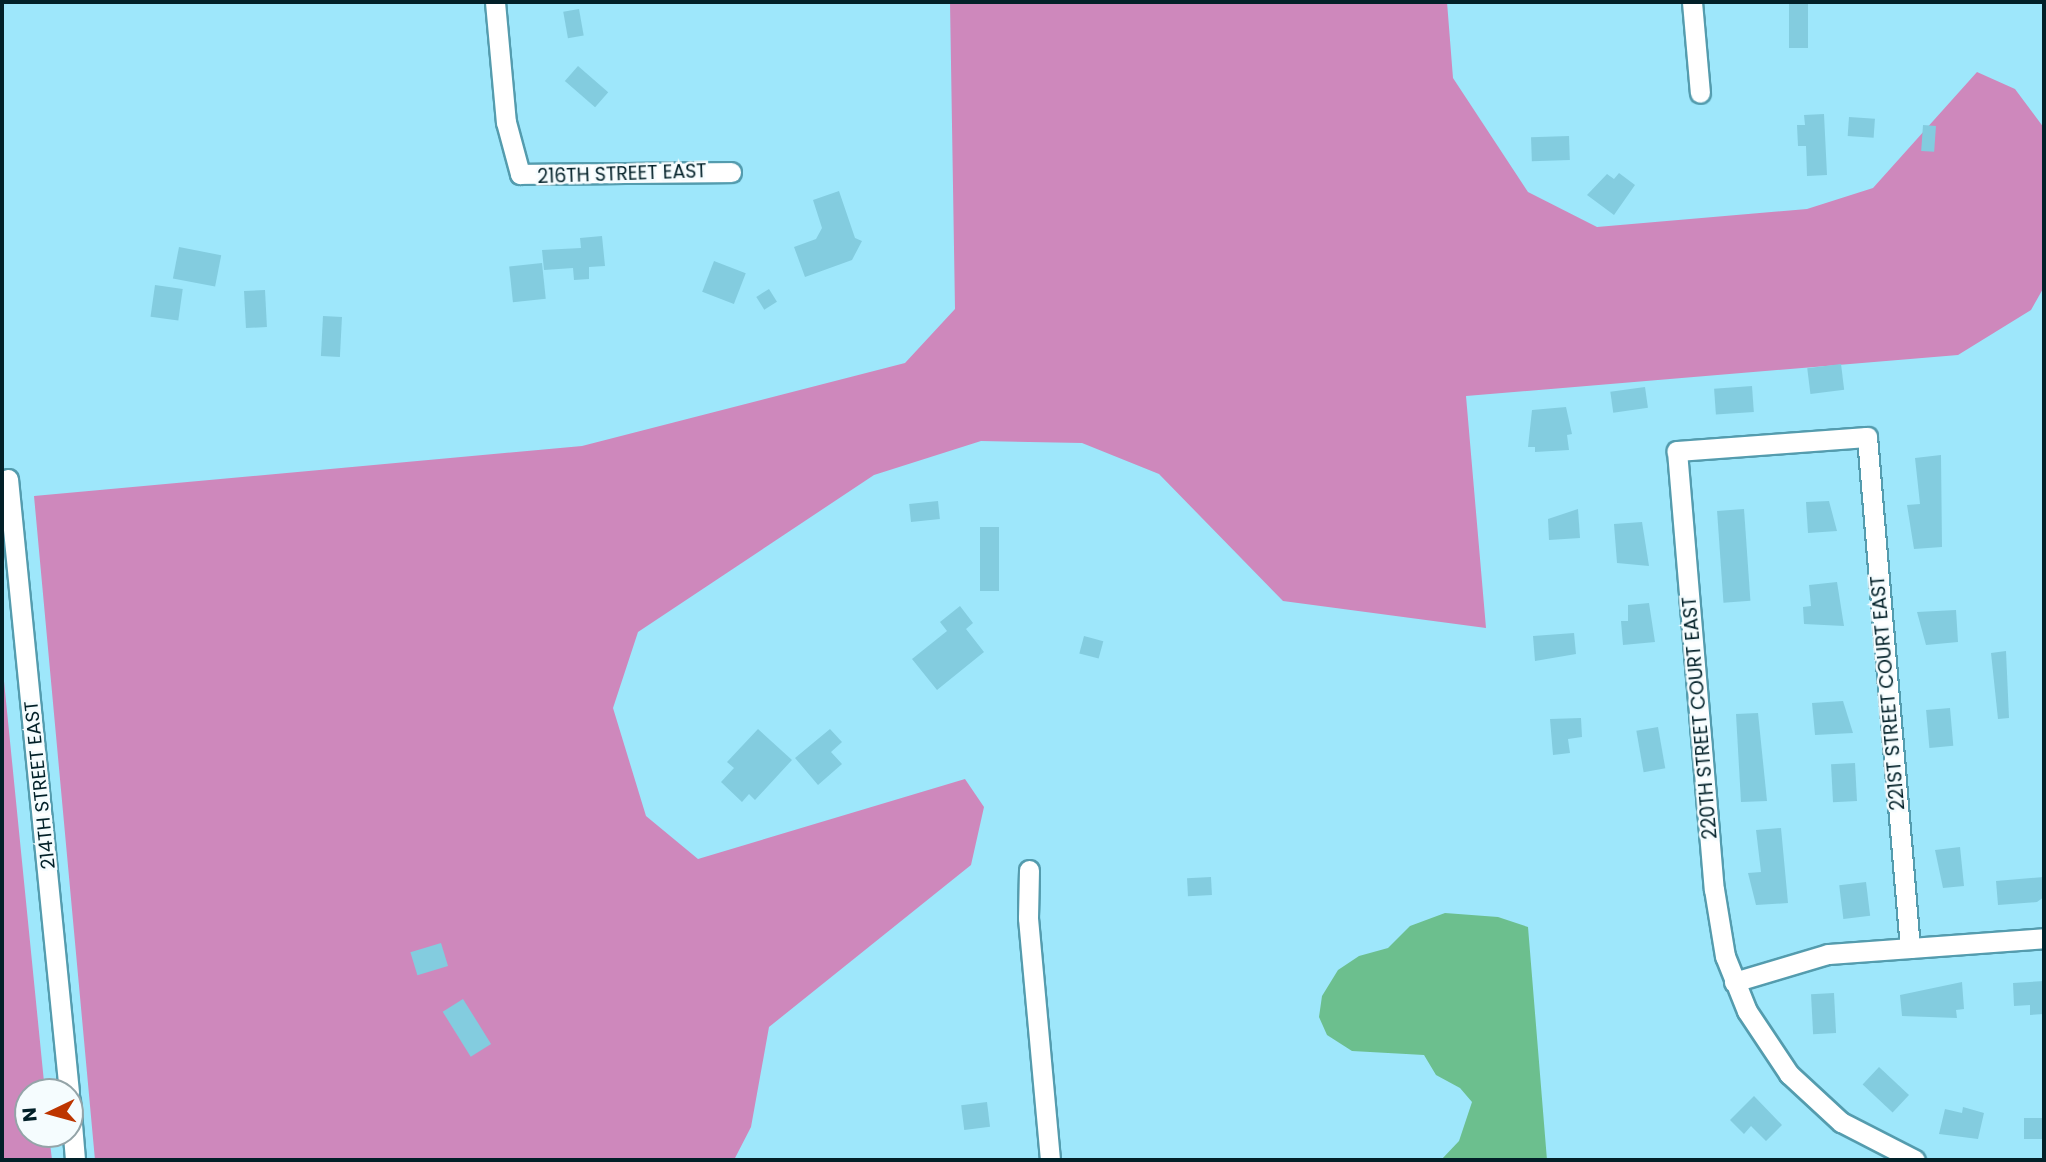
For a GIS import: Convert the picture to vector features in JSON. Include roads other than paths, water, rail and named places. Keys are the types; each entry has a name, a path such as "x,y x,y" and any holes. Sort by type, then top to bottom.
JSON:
{"street":[{"name":"216TH STREET EAST","path":"495,2 506,122 520,174 731,172"},
{"path":"1692,2 1700,93"},
{"name":"220TH STREET COURT EAST","path":"1867,437 1677,451 1714,889 1734,982 1765,1043 1789,1074 1875,1152 1915,1160"},
{"name":"221ST STREET COURT EAST","path":"1867,437 1910,948"},
{"name":"214TH STREET EAST","path":"8,479 68,1078"},
{"path":"1029,870 1050,1160"},
{"path":"1734,982 1794,961 1910,948 2044,938"}]}
